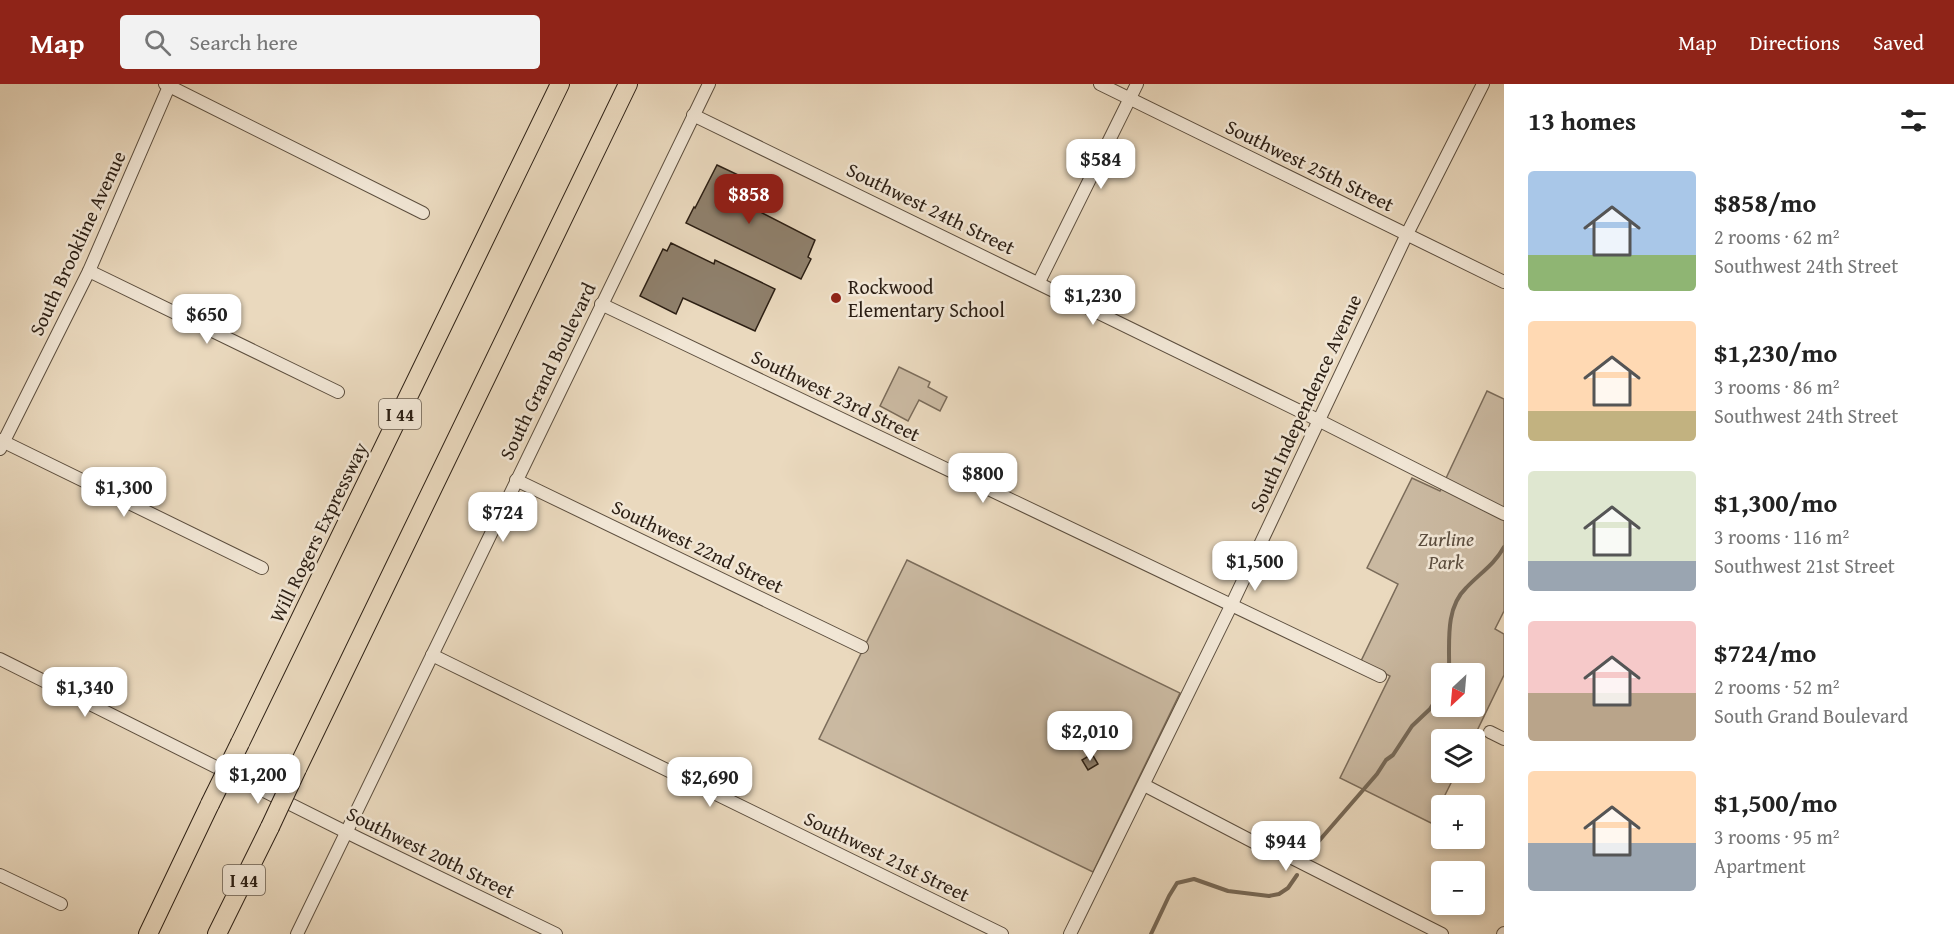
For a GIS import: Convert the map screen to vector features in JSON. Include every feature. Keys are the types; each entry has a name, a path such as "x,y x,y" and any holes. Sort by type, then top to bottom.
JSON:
{"highway":[{"name":"Will Rogers Expressway","path":"148,934 560,84"},
{"name":"I 44","path":"217,934 628,84"}],"street":[{"name":"South Grand Boulevard","path":"297,934 709,84"},
{"name":"Southwest 25th Street","path":"1100,84 1504,282"},
{"path":"1039,282 1137,84"},
{"name":"South Independence Avenue","path":"1070,934 1231,606 1407,234 1483,84"},
{"path":"168,85 423,213"},
{"name":"South Brookline Avenue","path":"1,444 89,271 168,85"},
{"name":"Southwest 24th Street","path":"693,116 1039,282 1504,514"},
{"path":"89,271 338,392"},
{"name":"Southwest 23rd Street","path":"601,303 1380,676"},
{"path":"1,444 262,568"},
{"name":"Southwest 22nd Street","path":"516,480 862,647"},
{"name":"Southwest 21st Street","path":"432,655 1002,934"},
{"name":"Southwest 20th Street","path":"0,659 556,934"},
{"path":"1490,732 1504,739"},
{"path":"1144,785 1265,848 1288,856 1442,934"},
{"path":"0,875 61,904"}],"green space":[{"path":"899,367 930,382 928,387 947,397 940,411 919,400 908,421 880,406"},
{"name":"Zurline Park","path":"1487,391 1504,399 1504,611 1495,629 1504,634 1504,675 1485,714 1485,663 1431,663 1431,717 1484,717 1478,729 1431,729 1431,783 1451,783 1445,795 1431,795 1431,823 1340,778 1390,676 1361,661 1398,584 1367,568 1412,478 1440,491"},
{"path":"907,560 1180,693 1093,872 819,739"}],"building":[{"path":"717,165 749,180 739,201 815,240 808,257 811,259 801,279 686,223"},
{"path":"671,243 714,264 715,260 775,289 755,331 683,298 676,314 640,296 663,249 667,251"},
{"path":"1092,754 1098,764 1088,770 1082,760"}],"waterway":[{"path":"1449,663 1450,628 1454,606 1466,588 1491,564 1504,547"},
{"path":"1305,857 1377,774 1386,760 1393,755 1412,726 1431,707"},
{"path":"1151,934 1177,883 1194,879 1228,891 1269,896 1279,894 1288,888 1297,875"}],"place":[{"name":"Rockwood Elementary School","path":"836,298"}]}
